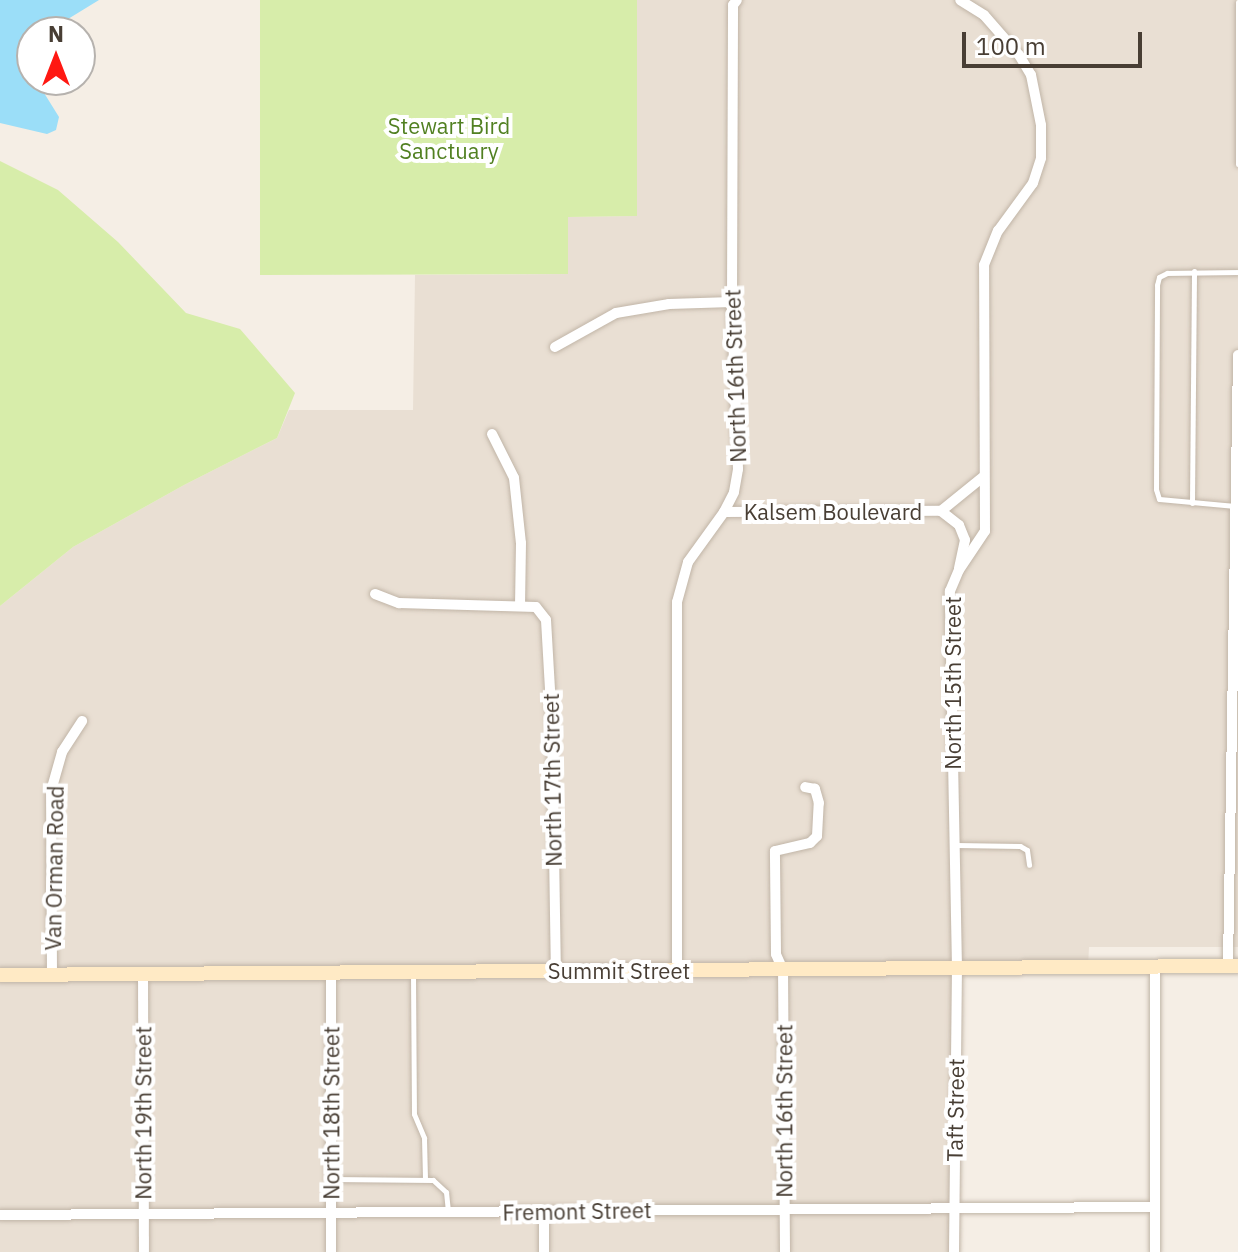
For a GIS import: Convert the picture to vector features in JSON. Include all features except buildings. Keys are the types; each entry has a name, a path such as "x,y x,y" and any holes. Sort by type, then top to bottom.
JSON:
{"main road":[{"name":"Summit Street","path":"0,975 1233,966"}],"street":[{"name":"North 15th Street","path":"957,968 950,591 959,570 985,531 984,265 998,231 1033,183 1041,158 1041,125 1031,75 1019,55 984,15 960,0"},
{"name":"North 16th Street","path":"677,971 677,602 688,562 724,512 734,492 738,469 732,302 735,2"},
{"path":"555,347 616,313 669,304 732,302"},
{"path":"1233,966 1238,355"},
{"path":"375,594 399,603 520,606 521,543 516,489 492,434"},
{"name":"Kalsem Boulevard","path":"941,511 984,476"},
{"name":"Kalsem Boulevard","path":"724,512 941,511 959,525 965,540 959,570"},
{"name":"North 17th Street","path":"520,606 536,607 546,620 556,972"},
{"name":"Van Orman Road","path":"52,974 51,791 62,752 82,721"},
{"name":"North 16th Street","path":"785,1252 783,970 776,954 775,851 810,843 817,836 819,803 815,789 805,787"},
{"path":"1155,967 1155,1252"},
{"name":"Taft Street","path":"954,1252 957,968"},
{"name":"North 19th Street","path":"143,973 144,1252"},
{"name":"North 18th Street","path":"331,973 331,1252"},
{"name":"Fremont Street","path":"0,1215 1155,1207"},
{"path":"544,1211 544,1252"}],"lane":[{"path":"1238,2 1238,164"},
{"path":"1192,503 1194,271"},
{"path":"1236,511 1159,499 1156,489 1157,301 1159,277 1194,271 1238,272"},
{"path":"955,845 1020,846 1027,850 1029,865"},
{"path":"413,973 414,1114 424,1138 425,1179"},
{"path":"332,1179 433,1180 446,1192 448,1212"}],"shaded area":[{"path":"637,0 1238,0 1238,947 1089,947 1088,967 957,968 954,1252 0,1252 0,606 73,547 277,438 289,410 413,410 415,275 568,274 568,217 637,216"}],"green space":[{"name":"Stewart Bird Sanctuary","path":"260,0 637,0 637,216 568,217 568,274 260,275"},
{"path":"0,161 58,190 118,242 186,313 240,329 295,393 277,438 73,547 0,606"}],"water":[{"path":"0,0 99,0 73,16 16,16 16,96 46,96 59,117 56,130 47,134 0,123"}]}
